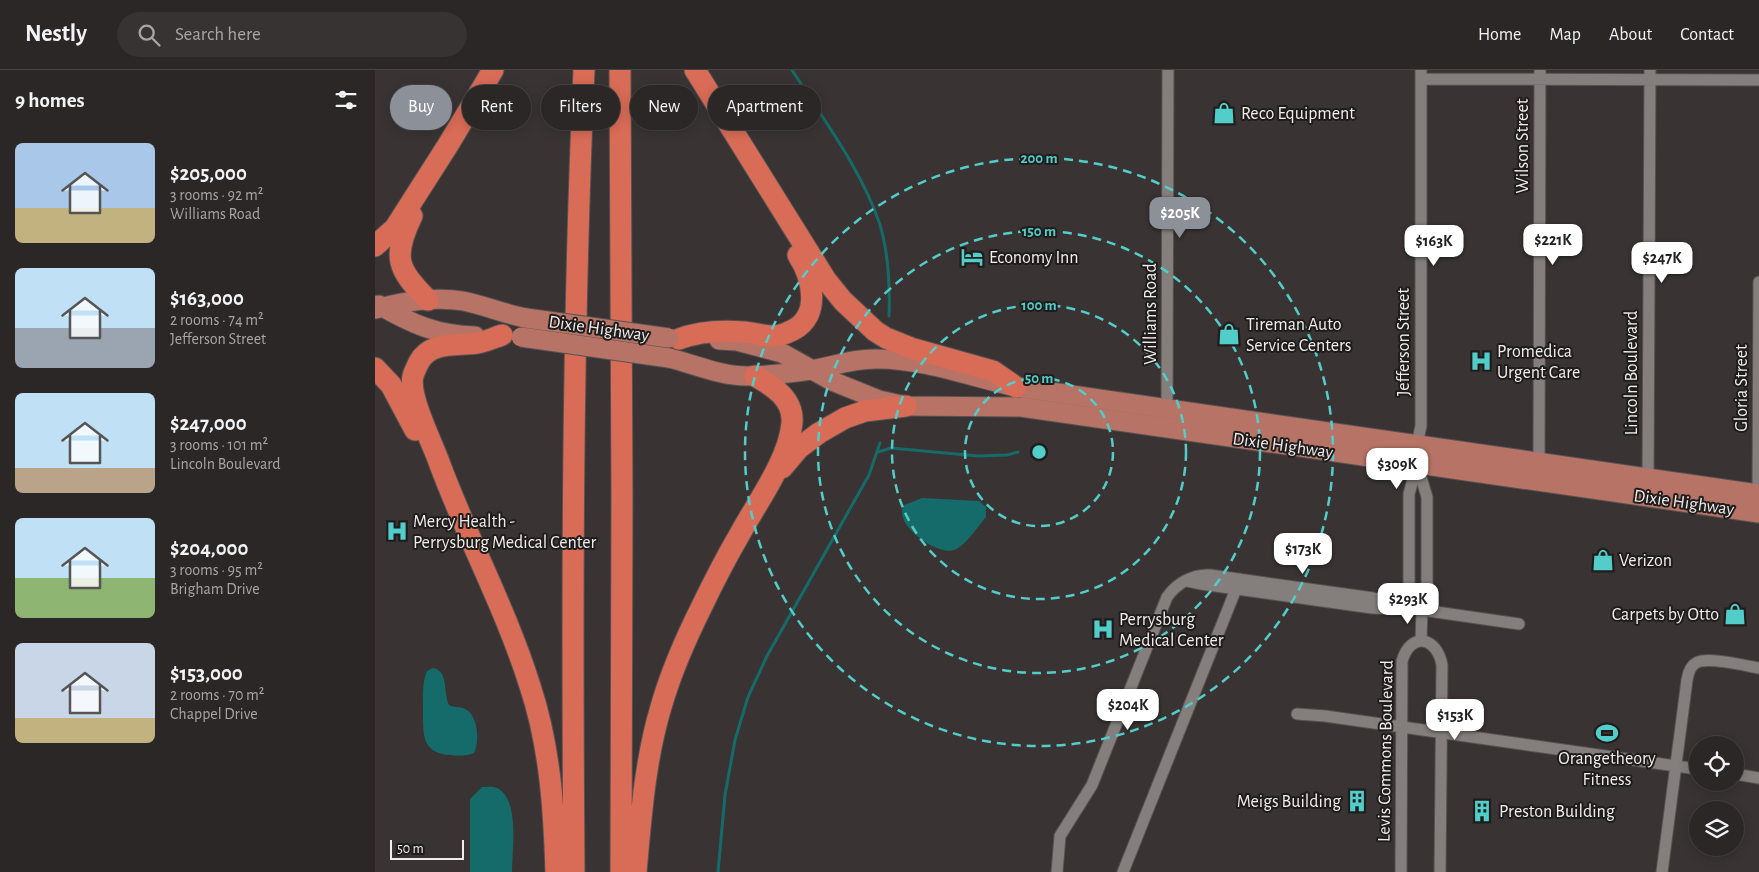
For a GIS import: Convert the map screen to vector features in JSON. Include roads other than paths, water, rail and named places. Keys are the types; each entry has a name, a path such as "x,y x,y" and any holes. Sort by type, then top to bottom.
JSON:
{"highway":[{"path":"375,246 395,228 493,70"},
{"path":"573,70 575,364 574,872"},
{"path":"575,364 583,70"},
{"path":"620,70 621,872"},
{"path":"674,339 707,332 726,331 775,336 786,334 798,327 808,315 812,302 812,292 801,259 711,110 693,70"},
{"path":"693,70 826,280 843,301 885,338 911,348 993,371 1016,387"},
{"path":"428,300 412,284 402,270 399,251 404,232 448,145"},
{"path":"511,336 475,344 435,347 420,360 412,377 414,395 453,500 516,645 533,696 547,758 551,788 556,872"},
{"path":"375,368 391,385 453,500"},
{"path":"636,872 645,788 652,745 660,709 671,674 702,606 769,484 791,432 792,421 789,406 783,395 773,385 755,376"},
{"path":"769,484 799,448 819,433 845,418 865,411 906,406"}],"main road":[{"name":"Dixie Highway","path":"377,306 446,299 464,301 526,318 674,339 737,341 782,353 832,381 862,394 906,406 1021,407 1759,513"},
{"name":"Dixie Highway","path":"377,306 405,320 440,333 511,336 669,358 729,374 755,376 813,370 831,364 877,358 913,361 1016,387 1758,494"}],"street":[{"name":"Williams Road","path":"1167,408 1168,70"},
{"path":"1421,75 1650,75 1759,80"},
{"name":"Jefferson Street","path":"1417,464 1417,444 1421,426 1421,75"},
{"name":"Wilson Street","path":"1539,462 1540,75"},
{"name":"Lincoln Boulevard","path":"1648,497 1650,75"},
{"name":"Gloria Street","path":"1758,494 1759,282"},
{"path":"1417,464 1409,494 1409,588 1422,610"},
{"path":"1417,464 1427,497 1427,588 1422,610 1421,641 1433,645 1441,657 1442,665 1441,872"},
{"path":"1057,872 1061,836 1093,785 1167,597 1173,588 1187,580 1204,575 1238,584 1373,598 1422,610 1519,624"},
{"path":"1123,872 1238,584"},
{"name":"Levis Commons Boulevard","path":"1401,872 1402,661 1409,646 1421,641"},
{"path":"1662,872 1687,680 1691,668 1696,662 1711,661 1759,668"},
{"path":"1297,714 1319,715 1689,768"},
{"path":"1744,776 1759,778"}],"water":[{"path":"922,498 979,501 986,507 986,517 967,541 954,550 946,551 918,537 904,521 902,513 904,505"},
{"path":"433,668 438,670 444,678 449,705 465,709 473,717 477,729 477,742 474,753 460,756 441,754 434,751 426,741 423,727 423,695 425,676 427,671"},
{"path":"482,787 497,788 504,794 509,803 513,826 512,872 470,872 470,799"}],"waterway":[{"path":"792,70 841,145 873,205 883,236 887,259 889,316"},
{"path":"718,872 725,795 735,740 748,697 767,656 869,475 880,443"},
{"path":"878,452 891,448 978,456 1007,455 1018,452"}],"place":[{"name":"Reco Equipment","path":"1224,113"},
{"name":"Economy Inn","path":"972,257"},
{"name":"Tireman Auto Service Centers","path":"1229,334"},
{"name":"Promedica Urgent Care","path":"1481,361"},
{"name":"Mercy Health - Perrysburg Medical Center","path":"397,531"},
{"name":"Verizon","path":"1603,560"},
{"name":"Carpets by Otto","path":"1735,614"},
{"name":"Perrysburg Medical Center","path":"1103,629"},
{"name":"Orangetheory Fitness","path":"1607,733"},
{"name":"Meigs Building","path":"1357,801"},
{"name":"Preston Building","path":"1482,811"}]}
